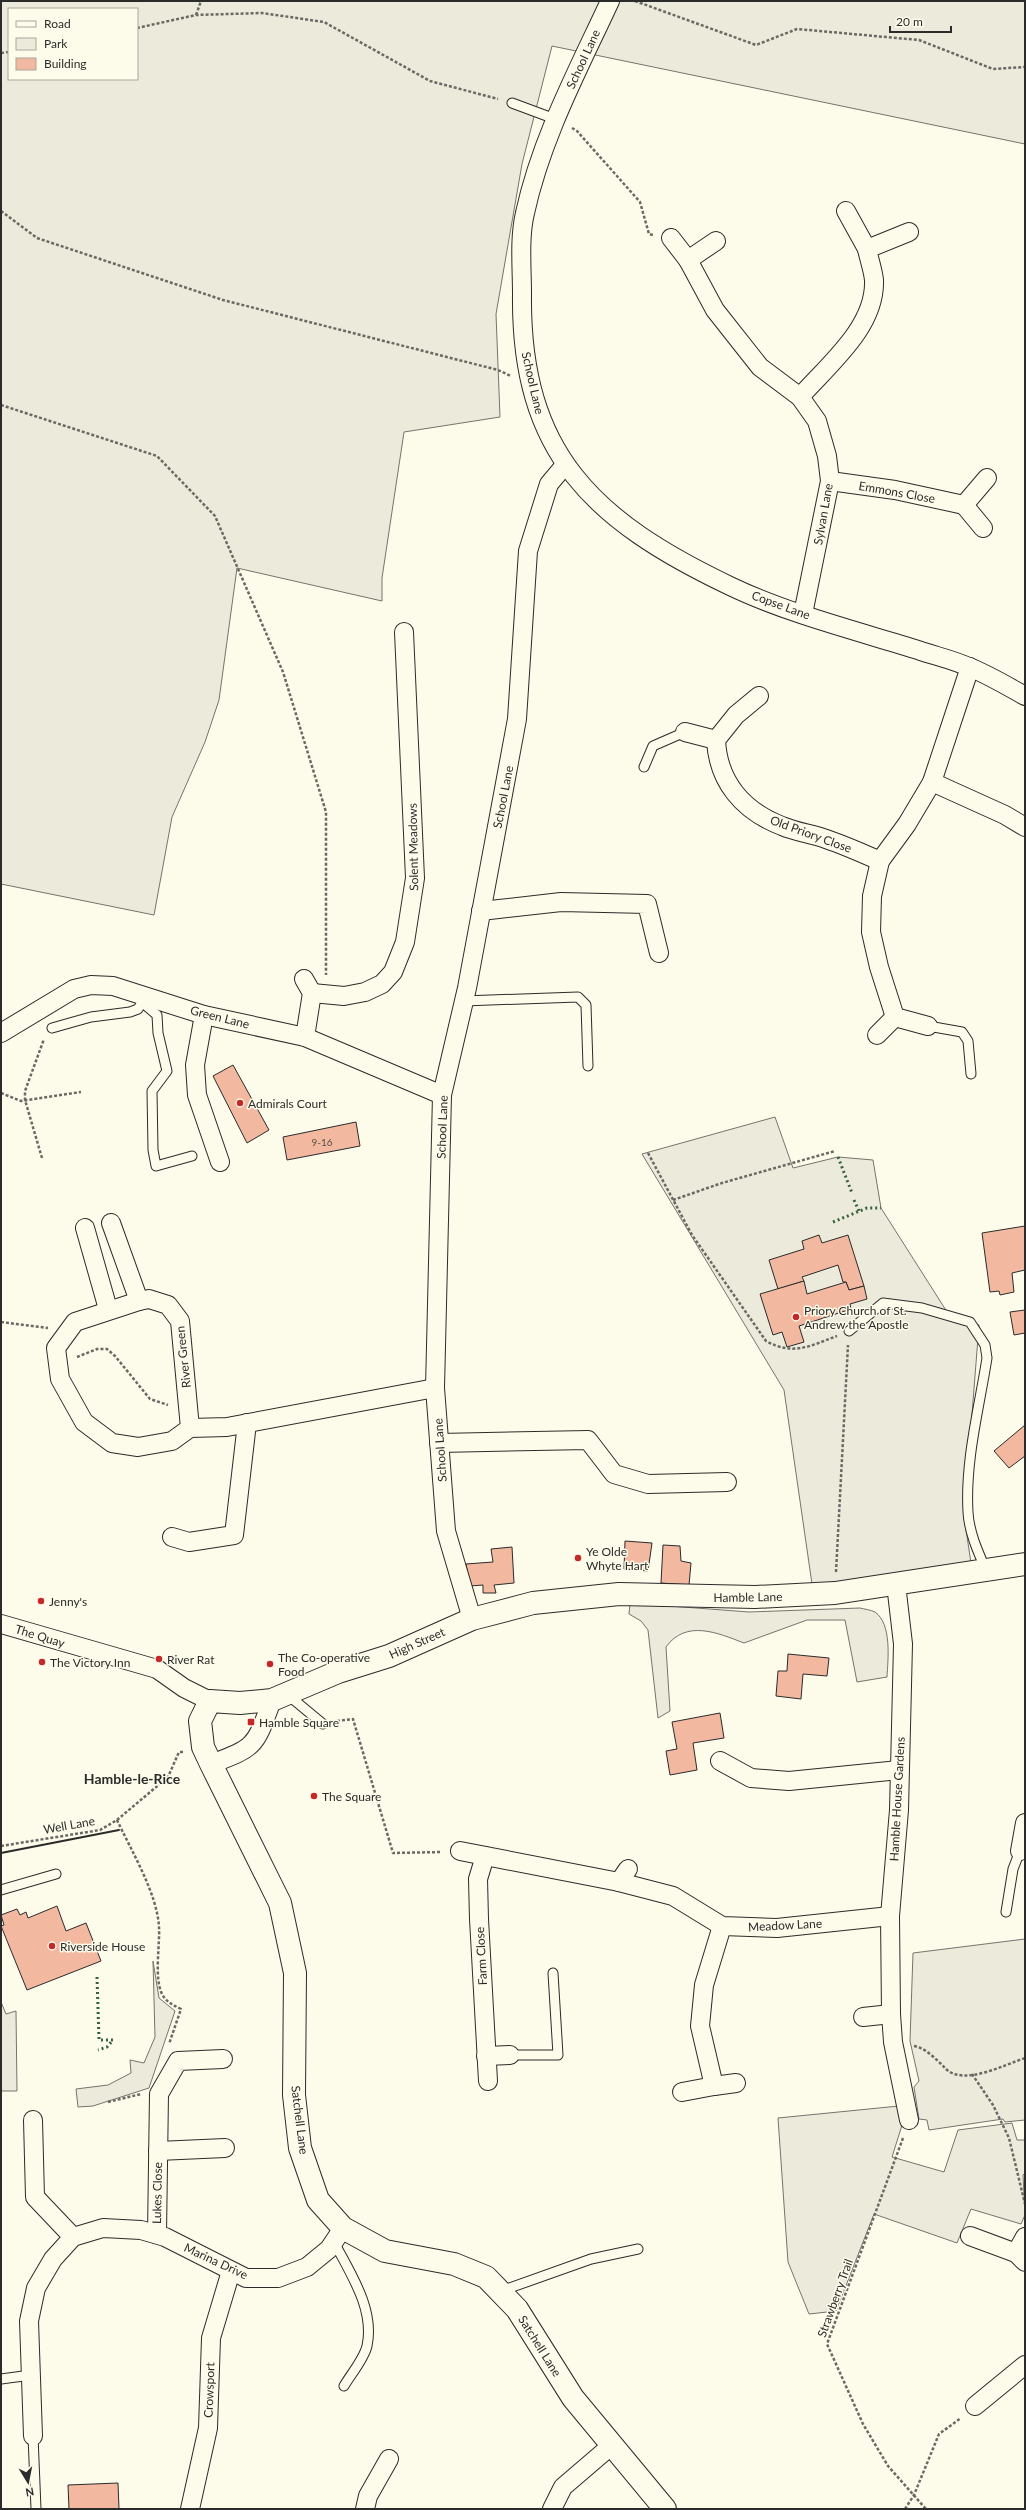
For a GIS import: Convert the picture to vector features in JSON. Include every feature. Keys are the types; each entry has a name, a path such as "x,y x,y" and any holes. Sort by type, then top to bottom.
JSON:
{"street":[{"name":"School Lane","path":"472,1619 446,1531 435,1388 442,1095 463,1001 517,719 528,551 549,484 565,465 551,442 536,405 527,368 522,324 524,216 533,182 555,119 610,1"},
{"path":"800,397 859,329 869,306 874,280 867,249 846,211"},
{"path":"867,249 909,232"},
{"name":"Sylvan Lane","path":"671,238 688,260 715,310 760,367 800,397 817,421 827,456 830,481 803,614"},
{"path":"688,260 716,241"},
{"name":"Copse Lane","path":"565,465 588,493 611,515 661,551 731,587 803,614 970,667 1025,696"},
{"path":"983,528 964,505 987,478"},
{"name":"Emmons Close","path":"830,481 895,490 964,505"},
{"name":"Solent Meadows","path":"314,989 344,996 358,994 382,984 393,972 405,942 415,878 404,632"},
{"path":"895,1017 879,967 871,932 872,896 880,861 907,824 932,782 970,667"},
{"path":"685,732 716,740 736,714 759,696"},
{"name":"Old Priory Close","path":"716,740 717,757 724,778 746,807 781,826 826,839 880,861"},
{"path":"932,782 1005,815 1025,827"},
{"path":"481,910 561,902 647,904 659,953"},
{"name":"Green Lane","path":"1,1033 74,989 91,985 113,986 144,999 204,1015 305,1037 442,1095"},
{"path":"305,1037 314,989"},
{"path":"204,1015 195,1065 197,1095 220,1162"},
{"path":"895,1017 928,1026"},
{"path":"877,1035 895,1017"},
{"path":"111,1223 139,1301"},
{"path":"85,1228 108,1309"},
{"name":"River Green","path":"149,1299 168,1305 180,1321 190,1428 172,1441 138,1447 112,1443 84,1422 60,1379 56,1348 68,1330 74,1322 108,1309 149,1299"},
{"path":"190,1428 226,1427 435,1388"},
{"path":"172,1537 189,1542 234,1535 247,1423"},
{"path":"439,1443 588,1440 614,1474 648,1484 727,1482"},
{"name":"Hamble Lane","path":"472,1619 525,1604 590,1596 643,1594 755,1597 835,1593 1025,1564"},
{"name":"Hamble House Gardens","path":"896,1584 903,1644 899,1810 890,1916 891,2014 894,2042 909,2120"},
{"name":"High Street","path":"280,1698 338,1672 389,1656 472,1619"},
{"name":"The Quay","path":"1,1624 157,1669 184,1688 210,1701"},
{"path":"280,1698 257,1740 241,1753 207,1756 200,1721 210,1701 240,1703 280,1698"},
{"name":"Satchell Lane","path":"207,1756 280,1903 295,1973 294,2095 300,2148 318,2200 338,2235 385,2250 454,2264 486,2277 517,2309 573,2398 665,2509"},
{"path":"720,1762 751,1778 789,1781 899,1770"},
{"path":"1020,1851 1025,1823"},
{"name":"Meadow Lane","path":"460,1851 623,1876 673,1896 722,1926 777,1928 890,1916"},
{"name":"Farm Close","path":"485,1856 478,1879 488,2081"},
{"path":"714,2086 700,2026 704,1985 722,1926"},
{"path":"863,2017 891,2014"},
{"path":"486,2056 510,2055"},
{"name":"Lukes Close","path":"157,2234 159,2094 178,2061 223,2059"},
{"path":"682,2092 714,2086 736,2084"},
{"path":"33,2120 35,2197 73,2237 53,2259 36,2288 29,2321 33,2436"},
{"name":"Lukes Close","path":"158,2151 226,2148"},
{"name":"Marina Drive","path":"73,2237 103,2228 141,2230 157,2234 246,2278 278,2278 307,2267 338,2235"},
{"path":"970,2236 1021,2258 1025,2237"},
{"name":"Crowsport","path":"190,2509 208,2428 211,2338 232,2271"},
{"path":"975,2406 1023,2371"},
{"path":"552,2509 564,2487 612,2445"},
{"path":"365,2509 368,2496 389,2459"}],"lane":[{"path":"512,103 555,119"},
{"path":"644,767 653,746 685,732"},
{"path":"463,1001 578,997 586,1005 588,1066"},
{"path":"52,1028 91,1017 130,1012 138,1009 144,999 157,1015 158,1034 167,1071 152,1091 156,1166 192,1156"},
{"path":"928,1026 962,1032 968,1041 971,1074"},
{"path":"849,1331 883,1303 922,1308 970,1322 985,1345 987,1358 970,1464 968,1513 974,1542 986,1570"},
{"path":"280,1698 323,1724"},
{"path":"1006,1912 1013,1869 1020,1851"},
{"path":"1,1890 56,1874"},
{"path":"510,2055 558,2055 553,1973"},
{"path":"338,2235 368,2321 367,2347 344,2386"},
{"path":"500,2291 591,2259 638,2249"},
{"path":"1,2378 30,2375"},
{"path":"33,2436 36,2509"}],"path":[{"path":"196,15 201,1"},
{"path":"635,1 756,45 797,29 919,40 993,68 1025,67"},
{"path":"138,28 196,15 262,13 324,22 430,81 512,103"},
{"path":"555,119 577,131 640,202 649,234 671,238"},
{"path":"1,211 37,238 223,300 498,370"},
{"path":"1,405 157,456 215,516 283,672 326,812 314,989"},
{"path":"42,1158 24,1100 25,1091 34,1071 42,1041 52,1028"},
{"path":"1,1093 24,1100 81,1092"},
{"path":"673,1200 722,1183 835,1151"},
{"path":"648,1153 692,1235 766,1341 779,1348 802,1349 849,1331 835,1593"},
{"path":"1,1322 68,1330"},
{"path":"58,1365 97,1349 107,1349 116,1356 150,1399 188,1410"},
{"path":"323,1724 353,1719 393,1853 460,1851"},
{"name":"Well Lane","path":"1,1846 100,1830 117,1820 168,1777 179,1752 207,1756"},
{"path":"117,1820 147,1883 159,1926 157,1958 162,1993 168,2003 181,2009 168,2048"},
{"path":"894,2042 919,2046 948,2071 962,2077 1025,2058"},
{"path":"972,2074 993,2105 1009,2138 1025,2204"},
{"path":"108,2102 148,2094"},
{"name":"Strawberry Trail","path":"909,2120 827,2344 863,2424 888,2466 926,2509"},
{"path":"905,2509 914,2494 939,2434 975,2406"}],"green space":[{"path":"1,1 1025,1 1025,144 552,46 522,164 496,314 500,417 404,432 382,578 382,601 237,568 219,700 205,742 172,817 154,915 1,884"},
{"path":"775,1117 793,1168 838,1157 873,1160 881,1208 949,1315 979,1325 964,1516 972,1570 813,1591 784,1390 642,1154"},
{"path":"630,1603 749,1612 860,1608 872,1611 875,1612 880,1618 887,1633 887,1677 857,1682 845,1620 807,1620 744,1643 713,1632 693,1631 683,1633 674,1638 666,1647 670,1711 658,1718 648,1630 641,1621 629,1614"},
{"path":"1025,1939 1025,2120 1005,2122 1003,2119 929,2130 927,2120 919,2119 914,2087 919,2081 910,2041 913,1953"},
{"path":"153,1961 159,1998 175,2011 149,2088 93,2106 78,2107 76,2089 108,2085 131,2073 130,2060 144,2063 155,2037"},
{"path":"1,2002 6,2014 16,2011 17,2091 1,2091"},
{"path":"899,2106 903,2122 892,2157 944,2172 958,2130 1012,2123 1017,2140 1025,2140 1025,2173 1023,2175 1025,2215 1021,2224 971,2209 957,2243 874,2214 836,2311 809,2314 788,2262 778,2118"}],"building":[{"name":"Admirals Court","path":"233,1065 269,1130 247,1143 213,1076"},
{"name":"Admirals Court","path":"356,1122 360,1146 287,1160 283,1137"},
{"path":"1025,1226 1025,1270 1012,1273 1014,1292 1000,1295 999,1291 990,1292 982,1233"},
{"path":"819,1235 822,1243 848,1235 864,1286 849,1290 846,1282 843,1282 838,1265 802,1277 804,1281 778,1289 769,1260 804,1249 802,1241"},
{"name":"Priory Church of St. Andrew the Apostle","path":"804,1281 807,1294 846,1282 849,1290 864,1286 867,1299 850,1304 851,1309 799,1326 804,1342 787,1347 782,1332 773,1335 760,1294"},
{"path":"1025,1310 1025,1333 1014,1335 1010,1312"},
{"path":"1025,1425 1025,1456 1009,1468 994,1451"},
{"path":"625,1541 652,1543 648,1571 624,1569"},
{"path":"663,1545 680,1546 681,1561 691,1563 689,1585 661,1583"},
{"path":"512,1547 514,1583 494,1585 496,1593 483,1593 483,1585 470,1586 466,1564 493,1562 491,1549"},
{"path":"788,1654 829,1658 827,1676 803,1674 801,1699 776,1696 778,1671 787,1671"},
{"path":"720,1713 724,1738 693,1743 697,1770 670,1775 666,1751 677,1749 672,1722"},
{"name":"Riverside House","path":"57,1906 66,1931 86,1923 101,1961 27,1990 1,1926 4,1925 1,1915 17,1909 20,1915 26,1912 28,1918"},
{"path":"118,2483 119,2509 69,2509 68,2485"}],"hedge":[{"path":"838,1157 852,1193"},
{"path":"854,1200 859,1211"},
{"path":"833,1222 867,1208 881,1208"},
{"path":"97,1977 99,2040 113,2040 107,2047 98,2050"}],"wall":[{"path":"1,1853 119,1830"}],"place":[{"name":"Admirals Court","path":"240,1103"},
{"name":"Priory Church of St. Andrew the Apostle","path":"796,1317"},
{"name":"Ye Olde Whyte Hart","path":"578,1558"},
{"name":"Jenny's","path":"41,1601"},
{"name":"River Rat","path":"159,1659"},
{"name":"The Victory Inn","path":"42,1662"},
{"name":"The Co-operative Food","path":"270,1664"},
{"name":"Hamble Square","path":"251,1722"},
{"name":"The Square","path":"314,1796"},
{"name":"Riverside House","path":"52,1946"}],"district":[{"name":"Hamble-le-Rice","path":"132,1778"}]}
